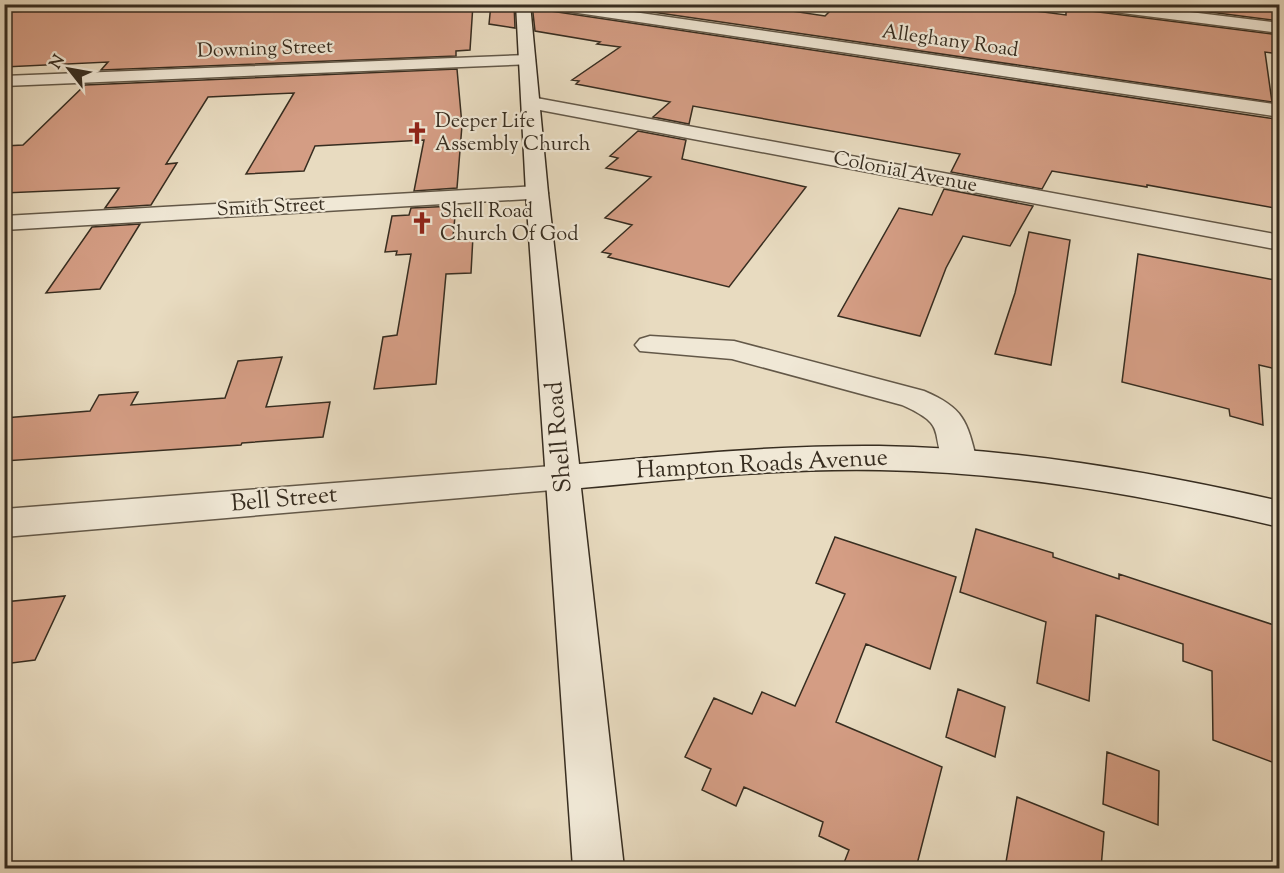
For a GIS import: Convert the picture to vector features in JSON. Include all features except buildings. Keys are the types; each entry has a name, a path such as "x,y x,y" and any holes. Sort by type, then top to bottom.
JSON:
{"street":[{"name":"Shell Road","path":"523,4 537,193 598,868"},
{"name":"Alleghany Road","path":"544,4 1280,111"},
{"path":"1083,4 1280,28"},
{"name":"Downing Street","path":"8,90 33,80 527,60"},
{"name":"Colonial Avenue","path":"531,103 1280,243"},
{"name":"Smith Street","path":"4,223 537,193"},
{"path":"650,345 734,350 913,398 935,407 948,418 960,461"},
{"name":"Hampton Roads Avenue","path":"564,477 821,458 960,461 1041,469 1143,484 1280,514"},
{"name":"Bell Street","path":"4,523 564,477"}],"place":[{"name":"Deeper Life Assembly Church","path":"417,133"},
{"name":"Shell Road Church Of God","path":"422,223"}]}
